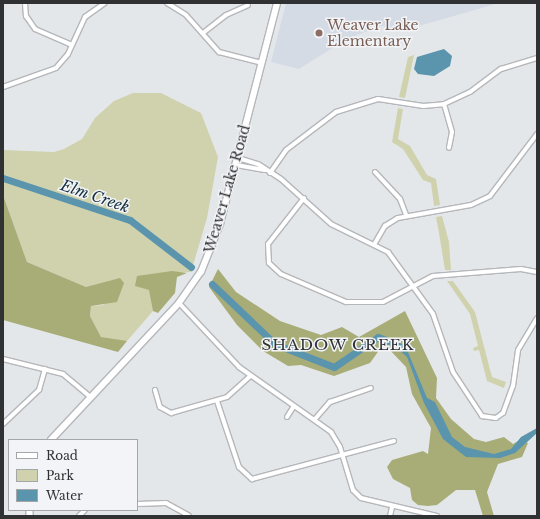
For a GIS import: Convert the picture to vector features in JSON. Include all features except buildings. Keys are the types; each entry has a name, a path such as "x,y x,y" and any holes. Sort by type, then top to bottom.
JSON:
{"main road":[{"name":"Weaver Lake Road","path":"52,439 179,303 201,272 214,243 238,158 277,3"}],"street":[{"path":"25,3 26,16 35,29 72,45"},
{"path":"3,86 48,73 63,62 85,17 105,3"},
{"path":"167,3 186,15 218,52 262,63"},
{"path":"203,33 226,15 248,5"},
{"path":"270,173 286,150 336,112 378,99 423,106 444,104 470,92 501,68 537,58"},
{"path":"444,104 452,132 449,148"},
{"path":"374,243 388,224 406,215 467,206 486,199 501,186 523,149 537,134"},
{"path":"238,158 270,173 304,198 331,224 374,243 393,258 433,314 453,372 471,404 482,416 496,418 503,413 510,396 520,343 537,318"},
{"path":"236,165 265,170"},
{"path":"375,172 400,199 406,215"},
{"path":"304,198 268,244 269,263 276,272 355,304 388,300 411,285 432,276 521,269 537,272"},
{"path":"179,303 224,354 250,376 315,419 336,439 357,494 366,501 437,516"},
{"path":"3,359 67,376 90,397"},
{"path":"3,424 38,390 45,369"},
{"path":"154,390 160,407 171,413 217,401 234,394 250,376"},
{"path":"315,419 330,402 371,388"},
{"path":"217,401 239,467 248,477 262,479 394,441"},
{"path":"287,417 294,406"},
{"path":"138,504 166,503 189,516"},
{"path":"390,516 392,507"}],"shaded area":[{"name":"Weaver Lake Elementary","path":"286,3 499,3 412,28 380,26 347,39 299,69 271,62"}],"green space":[{"path":"414,55 405,98 399,97 408,57"},
{"path":"133,93 161,93 201,113 218,157 207,218 191,272 151,274 153,311 127,341 118,341 101,337 90,316 91,306 104,305 86,287 27,262 3,195 3,150 54,152 64,149 82,139 95,118 114,101"},
{"path":"398,108 403,109 398,139 410,146 427,175 436,179 440,205 434,206 431,183 423,180 403,149 392,142"},
{"path":"3,195 27,262 86,287 120,278 124,283 117,302 91,306 90,316 101,337 127,341 118,352 3,320"},
{"path":"442,216 449,242 451,270 445,270 436,217"},
{"path":"218,269 236,292 280,321 321,335 342,327 359,337 405,311 437,378 436,398 451,419 474,439 486,442 504,437 513,444 520,440 528,443 522,457 498,464 487,492 494,516 483,516 475,490 456,490 437,505 418,505 412,500 410,488 393,479 387,467 392,460 423,451 428,454 431,428 412,394 406,367 387,347 380,349 370,363 334,376 301,365 288,366 263,351 237,325 209,287"},
{"path":"172,271 187,273 177,277 175,293 158,313 153,311 149,290 135,286 137,276"},
{"path":"447,281 453,281 475,312 492,377 506,382 504,388 487,381 479,350 474,351 473,348 478,346 470,314"}],"water":[{"path":"444,49 452,56 450,66 434,76 418,74 414,69 417,57"},
{"path":"386,338 405,345 427,398 435,402 452,437 465,447 494,454 511,449 521,437 537,428 537,433 515,453 500,458 466,457 443,439 424,403 407,357"}],"waterway":[{"name":"Elm Creek","path":"3,178 130,220 191,267"},
{"name":"Elm Creek","path":"212,284 275,344 334,367 378,337 394,343"}],"place":[{"name":"Weaver Lake Elementary","path":"319,33"}],"district":[{"name":"SHADOW CREEK","path":"338,345"}]}
